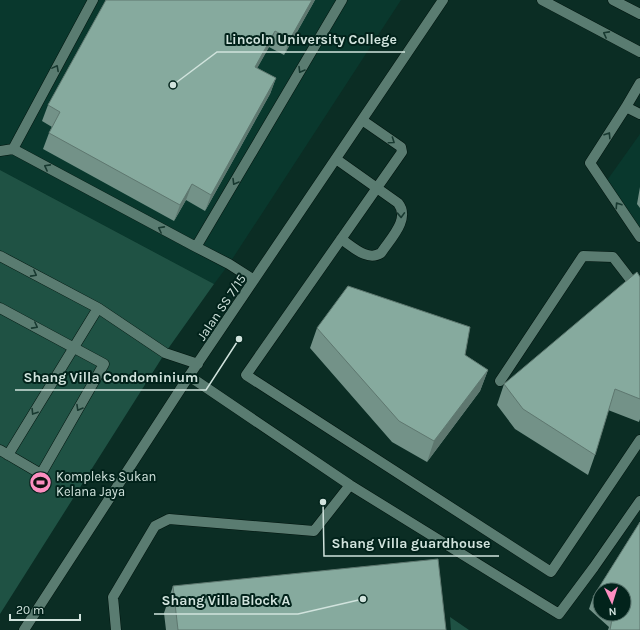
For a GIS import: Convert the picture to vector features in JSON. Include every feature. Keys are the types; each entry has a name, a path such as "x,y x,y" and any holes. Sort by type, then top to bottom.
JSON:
{"street":[{"path":"13,149 93,0"},
{"path":"196,248 342,0"},
{"name":"Jalan SS 7/15","path":"24,630 189,376 443,0"},
{"path":"542,0 640,52"},
{"path":"613,0 640,14"},
{"path":"640,83 590,163 640,237"},
{"path":"626,107 640,114"},
{"path":"362,120 402,149 377,188 246,376 551,572 640,440"},
{"path":"0,151 13,149 196,248 229,264 254,280"},
{"path":"336,160 398,203 402,212 402,222 381,253 377,255 368,256 341,239"},
{"path":"0,256 98,308 165,353 198,364"},
{"path":"500,381 583,256 613,257 640,292"},
{"path":"0,308 75,347 104,364 41,474 4,453 75,347 98,308"},
{"path":"189,376 350,484 559,614 640,501"},
{"path":"116,630 113,597 155,526 169,519 314,531 350,484"}],"shaded area":[{"path":"0,0 401,0 229,264 214,284 0,170"},
{"path":"640,134 640,240 603,186"},
{"name":"Kompleks Sukan Kelana Jaya","path":"0,170 214,284 165,353 0,614"},
{"path":"450,617 469,630 451,630"}],"building":[{"path":"106,0 312,0 290,39 275,31 255,67 276,78 211,195 192,184 180,205 49,133 60,112 48,105"},
{"path":"637,272 640,277 640,399 615,389 595,455 523,409 504,384"},
{"path":"348,286 470,327 465,355 488,370 434,441 399,421 317,328"},
{"path":"640,522 640,630 610,630 612,622 632,622 632,582 602,582"},
{"path":"438,559 446,630 178,630 173,586"}],"place":[{"name":"Lincoln University College","path":"173,85"},
{"name":"Shang Villa Condominium","path":"239,339"},
{"name":"Kompleks Sukan Kelana Jaya","path":"41,483"},
{"name":"Shang Villa guardhouse","path":"323,502"},
{"name":"Shang Villa Block A","path":"363,599"}]}
